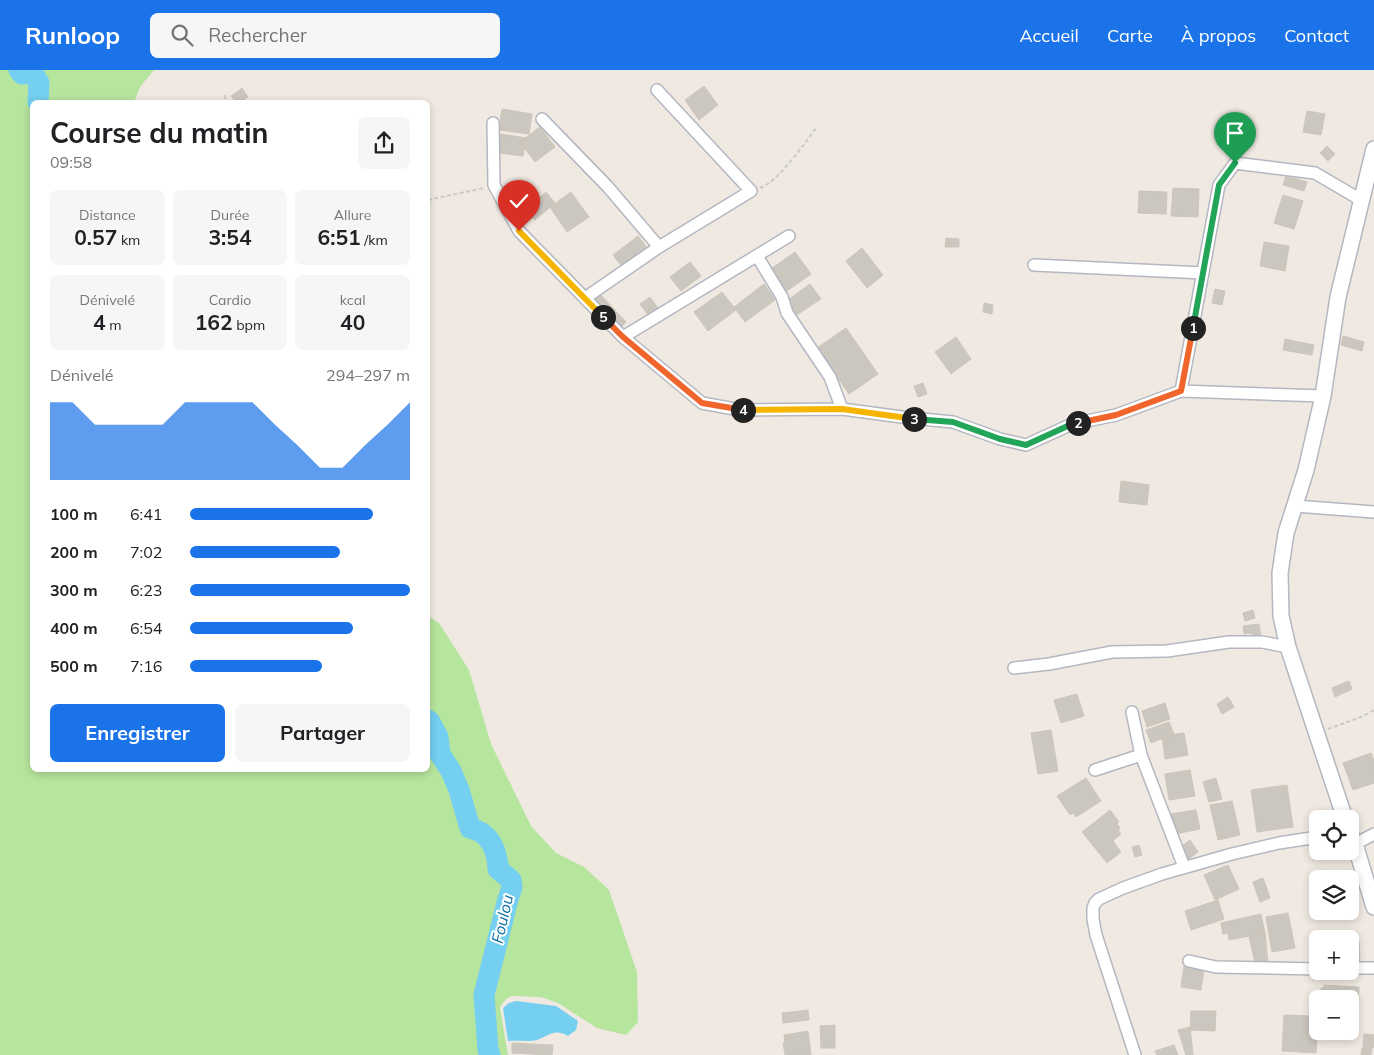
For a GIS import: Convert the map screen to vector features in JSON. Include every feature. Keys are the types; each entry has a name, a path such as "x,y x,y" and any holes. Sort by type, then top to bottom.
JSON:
{"street":[{"path":"585,298 659,247 751,191 657,90"},
{"path":"542,119 608,187 659,247"},
{"path":"493,123 494,185 519,231 623,337 702,403 740,410 842,409 953,422 1000,439 1026,445 1072,424 1116,415 1181,391 1323,396"},
{"path":"1341,810 1288,647 1281,616 1280,573 1286,533 1306,470 1323,396 1336,305 1374,149"},
{"path":"1181,391 1219,185 1235,163 1315,173 1361,200"},
{"path":"623,337 789,236"},
{"path":"757,256 782,297 787,313 830,377 842,409"},
{"path":"1034,264 1203,273"},
{"path":"1295,506 1374,512"},
{"path":"1014,668 1049,664 1112,652 1167,651 1229,642 1262,642 1288,647"},
{"path":"1132,712 1141,755 1184,868"},
{"path":"1095,770 1141,755"},
{"path":"1359,837 1374,834"},
{"path":"1135,1055 1096,935 1092,908 1095,902 1154,877 1184,868 1279,842 1309,839"},
{"path":"1359,860 1374,907"},
{"path":"1189,962 1216,967 1309,969"},
{"path":"1359,968 1374,968"}],"path":[{"path":"225,95 226,100"},
{"path":"751,191 764,187 777,176 816,128"},
{"path":"430,200 494,185"},
{"path":"1316,734 1362,717 1374,710"}],"green space":[{"path":"0,70 154,70 140,87 135,100 30,100 30,772 430,772 430,617 439,623 469,670 491,744 531,826 556,853 584,867 609,890 637,972 638,1022 626,1035 597,1028 558,1003 541,997 513,996 507,999 500,1007 508,1055 0,1055"}],"water":[{"path":"516,1001 556,1006 578,1021 576,1030 568,1036 555,1033 534,1041 508,1041 503,1008 509,1003"}],"building":[{"path":"704,86 718,105 699,120 685,100"},
{"path":"242,88 248,97 243,100 234,100 231,96"},
{"path":"502,109 532,114 529,134 499,130"},
{"path":"1307,111 1325,114 1321,135 1303,132"},
{"path":"540,127 555,147 535,162 520,142"},
{"path":"500,134 526,138 523,156 498,153"},
{"path":"1327,146 1335,154 1328,161 1320,153"},
{"path":"1286,176 1307,182 1304,191 1283,185"},
{"path":"1173,188 1199,189 1198,217 1171,216"},
{"path":"522,191 538,215 523,224 508,200"},
{"path":"1139,191 1167,192 1166,214 1138,213"},
{"path":"546,192 555,203 535,220 526,209"},
{"path":"571,192 589,217 567,232 550,207"},
{"path":"1283,195 1303,201 1294,229 1274,223"},
{"path":"638,236 648,249 623,268 613,255"},
{"path":"946,238 959,239 959,247 945,247"},
{"path":"1264,242 1289,246 1285,271 1260,266"},
{"path":"862,248 883,275 867,288 846,261"},
{"path":"795,252 811,274 784,293 768,271"},
{"path":"690,262 701,276 681,291 670,277"},
{"path":"764,284 775,300 745,322 734,307"},
{"path":"810,284 821,299 795,316 785,302"},
{"path":"1215,289 1225,291 1222,305 1212,303"},
{"path":"598,292 626,322 618,330 590,299"},
{"path":"722,292 736,310 708,331 694,312"},
{"path":"650,297 658,308 648,315 640,304"},
{"path":"984,303 993,305 992,314 983,312"},
{"path":"846,328 878,374 849,394 817,348"},
{"path":"1343,336 1364,342 1362,351 1341,345"},
{"path":"956,337 971,359 951,374 935,352"},
{"path":"1285,339 1314,345 1312,355 1283,350"},
{"path":"923,383 927,394 918,397 914,386"},
{"path":"1121,481 1149,485 1147,505 1119,502"},
{"path":"1253,610 1255,618 1245,621 1243,613"},
{"path":"1259,624 1261,637 1253,638 1252,633 1244,634 1243,626"},
{"path":"1349,681 1352,689 1335,697 1332,688"},
{"path":"1077,694 1084,716 1061,723 1054,700"},
{"path":"1228,697 1234,707 1222,714 1217,704"},
{"path":"1165,703 1170,719 1147,727 1142,711"},
{"path":"1169,722 1174,734 1151,743 1146,730"},
{"path":"1051,730 1058,771 1038,774 1031,733"},
{"path":"1184,733 1188,755 1165,759 1162,736"},
{"path":"1371,753 1374,761 1374,783 1353,790 1343,763"},
{"path":"1190,770 1195,796 1169,800 1165,774"},
{"path":"1086,778 1101,801 1076,817 1073,813 1070,815 1057,796"},
{"path":"1216,778 1222,799 1209,802 1203,782"},
{"path":"1287,785 1293,827 1257,832 1251,790"},
{"path":"1232,801 1240,835 1218,840 1210,805"},
{"path":"1110,810 1119,822 1117,824 1120,828 1118,830 1121,834 1113,841 1121,852 1107,863 1082,832"},
{"path":"1196,810 1200,829 1175,834 1171,814"},
{"path":"1190,840 1198,852 1186,861 1178,849"},
{"path":"1139,845 1142,855 1135,857 1132,847"},
{"path":"1228,865 1239,889 1215,900 1204,875"},
{"path":"1263,878 1270,898 1260,902 1253,882"},
{"path":"1218,900 1224,919 1191,930 1185,911"},
{"path":"1288,913 1295,948 1272,952 1266,917"},
{"path":"1261,914 1265,933 1229,940 1228,933 1223,934 1221,923"},
{"path":"1265,933 1268,963 1255,963 1249,936"},
{"path":"1184,966 1204,969 1201,990 1181,987"},
{"path":"1324,985 1359,987 1359,990 1321,990 1321,988 1324,988"},
{"path":"808,1010 809,1020 783,1023 782,1013"},
{"path":"1191,1011 1216,1011 1215,1031 1190,1030"},
{"path":"1284,1015 1309,1016 1309,1040 1317,1040 1316,1053 1282,1051"},
{"path":"835,1025 835,1048 821,1048 820,1026"},
{"path":"1190,1027 1193,1055 1186,1055 1178,1030"},
{"path":"808,1031 811,1055 785,1055 784,1035"},
{"path":"1364,1034 1374,1035 1373,1048 1363,1047"},
{"path":"512,1043 553,1045 552,1055 512,1053"},
{"path":"1174,1045 1178,1055 1157,1055 1155,1051"},
{"path":"1362,1048 1372,1049 1371,1055 1361,1055"}],"waterway":[{"name":"Foulou","path":"19,70 22,74 33,73 39,83 38,100"},
{"name":"Foulou","path":"430,722 438,737 440,754 451,771 459,790 470,828 486,836 496,854 498,869 511,880 512,887 484,995 490,1055"}],"route":[{"path":"519,231 623,337 702,403 740,410 842,409 953,422 1000,439 1026,445 1072,424 1116,415 1181,391 1219,185 1235,163"}]}
